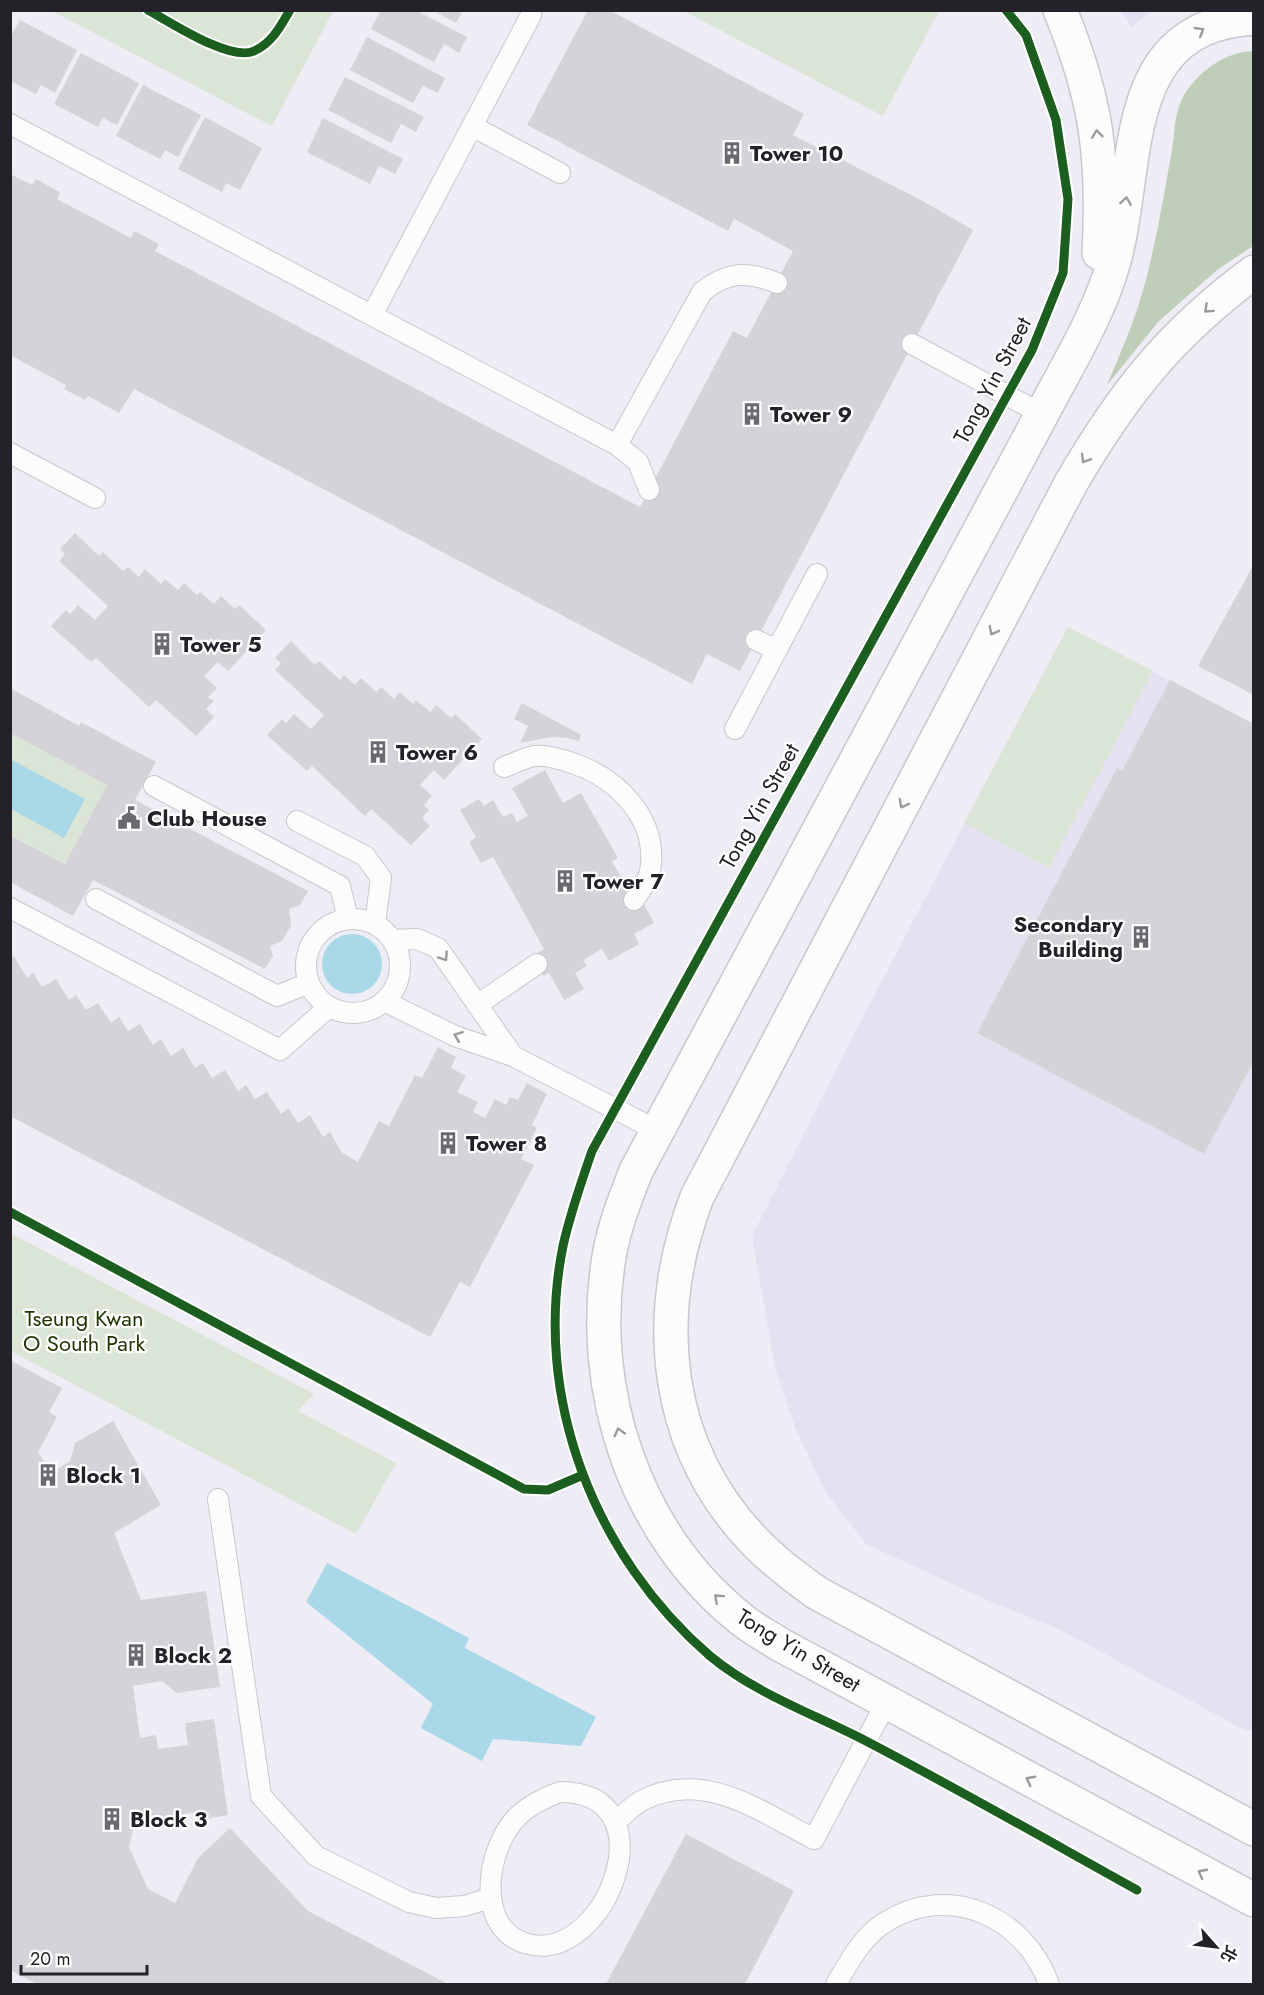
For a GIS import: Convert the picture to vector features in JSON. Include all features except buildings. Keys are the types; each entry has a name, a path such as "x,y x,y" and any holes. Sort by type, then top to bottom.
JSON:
{"street":[{"name":"Tong Yin Street","path":"1060,10 1086,80 1098,131 1101,215 1093,318"},
{"name":"Tong Yin Street","path":"1254,18 1232,19 1209,26 1188,38 1158,68 1147,88 1115,260 1093,318 656,1130 620,1212 609,1256 604,1301 604,1346 609,1391 619,1435 634,1478 654,1518 709,1590 742,1620 779,1644 1254,1900"},
{"path":"1254,272 1210,306 1144,371 1113,414 1071,483 697,1197 683,1232 670,1305 674,1380 696,1451 712,1484 733,1515 757,1544 817,1593 1254,1829"}],"lane":[{"path":"372,315 531,15"},
{"path":"10,124 617,445 638,462 649,490"},
{"path":"472,126 560,173"},
{"path":"617,445 702,292 714,282 742,273 757,274 777,283"},
{"path":"912,344 1042,414"},
{"path":"10,453 95,498"},
{"path":"735,729 817,574"},
{"path":"756,640 777,650"},
{"path":"504,767 535,756 555,759 592,770 618,786 638,812 650,841 650,874 634,900"},
{"path":"154,786 340,886 348,920"},
{"path":"297,820 365,856 381,878 375,924"},
{"path":"96,899 277,996 309,983"},
{"path":"10,908 280,1050 329,1007"},
{"path":"348,920 375,924 393,940 400,966 393,991 372,1010 358,1013 329,1007 317,997 309,983 308,955 313,942 322,931 334,923 348,920"},
{"path":"393,940 417,939 438,948 513,1056"},
{"path":"477,1005 537,964"},
{"path":"384,1001 454,1036 513,1056 656,1130"},
{"path":"218,1499 261,1796 316,1856 409,1902 436,1908 464,1906 491,1898"},
{"path":"616,1822 639,1802 658,1794 668,1790 698,1788 728,1796 814,1839 886,1702"},
{"path":"560,1792 577,1792 593,1798 607,1808 616,1822 621,1838 619,1858 606,1896 589,1920 567,1940 550,1945 533,1945 518,1940 504,1929 495,1915 491,1898 490,1881 498,1847 516,1818 530,1807 560,1792"},
{"path":"837,1984 862,1943 884,1923 913,1910 942,1905 973,1909 1001,1921 1024,1940 1042,1965 1049,1984"}],"shaded area":[{"path":"1120,11 1151,11 1132,27"},
{"path":"1068,627 1253,724 1253,1729 1246,1731 1059,1629 989,1601 866,1544 825,1491 796,1430 775,1368 752,1236 858,1026"}],"green space":[{"path":"333,10 272,126 52,11"},
{"path":"939,10 883,116 684,11"},
{"path":"1253,51 1253,246 1217,270 1159,321 1107,385 1142,295 1159,221 1180,103 1196,79 1213,65 1232,55"},
{"path":"1068,627 1153,671 1049,868 964,823"},
{"path":"10,733 107,785 65,864 11,835"},
{"name":"Tseung Kwan O South Park","path":"10,1233 314,1394 298,1411 396,1463 356,1534 11,1351"}],"water":[{"path":"10,759 85,799 64,838 11,809"},
{"path":"352,934 369,939 377,947 382,964 377,981 369,989 352,994 335,989 327,981 322,964 327,947 335,939"},
{"path":"327,1563 469,1638 465,1648 596,1717 581,1746 493,1739 482,1761 421,1728 433,1704 306,1602"}],"cycle path":[{"path":"148,10 200,39 230,51 243,53 254,51 266,44 290,10"},
{"path":"1006,10 1026,35 1056,120 1068,199 1063,273 1032,350 592,1151 572,1210 563,1246 556,1303 557,1360 566,1416 582,1471 605,1523 634,1572 669,1616 710,1656 746,1682 900,1759 1137,1890"},
{"path":"10,1212 524,1489 548,1490 583,1475"}],"place":[{"name":"Tower 10","path":"732,153"},
{"name":"Tower 9","path":"752,414"},
{"name":"Tower 5","path":"162,644"},
{"name":"Tower 6","path":"378,752"},
{"name":"Club House","path":"129,818"},
{"name":"Tower 7","path":"565,881"},
{"name":"Secondary Building","path":"1141,937"},
{"name":"Tower 8","path":"448,1143"},
{"name":"Block 1","path":"48,1475"},
{"name":"Block 2","path":"136,1655"},
{"name":"Block 3","path":"112,1819"}]}
